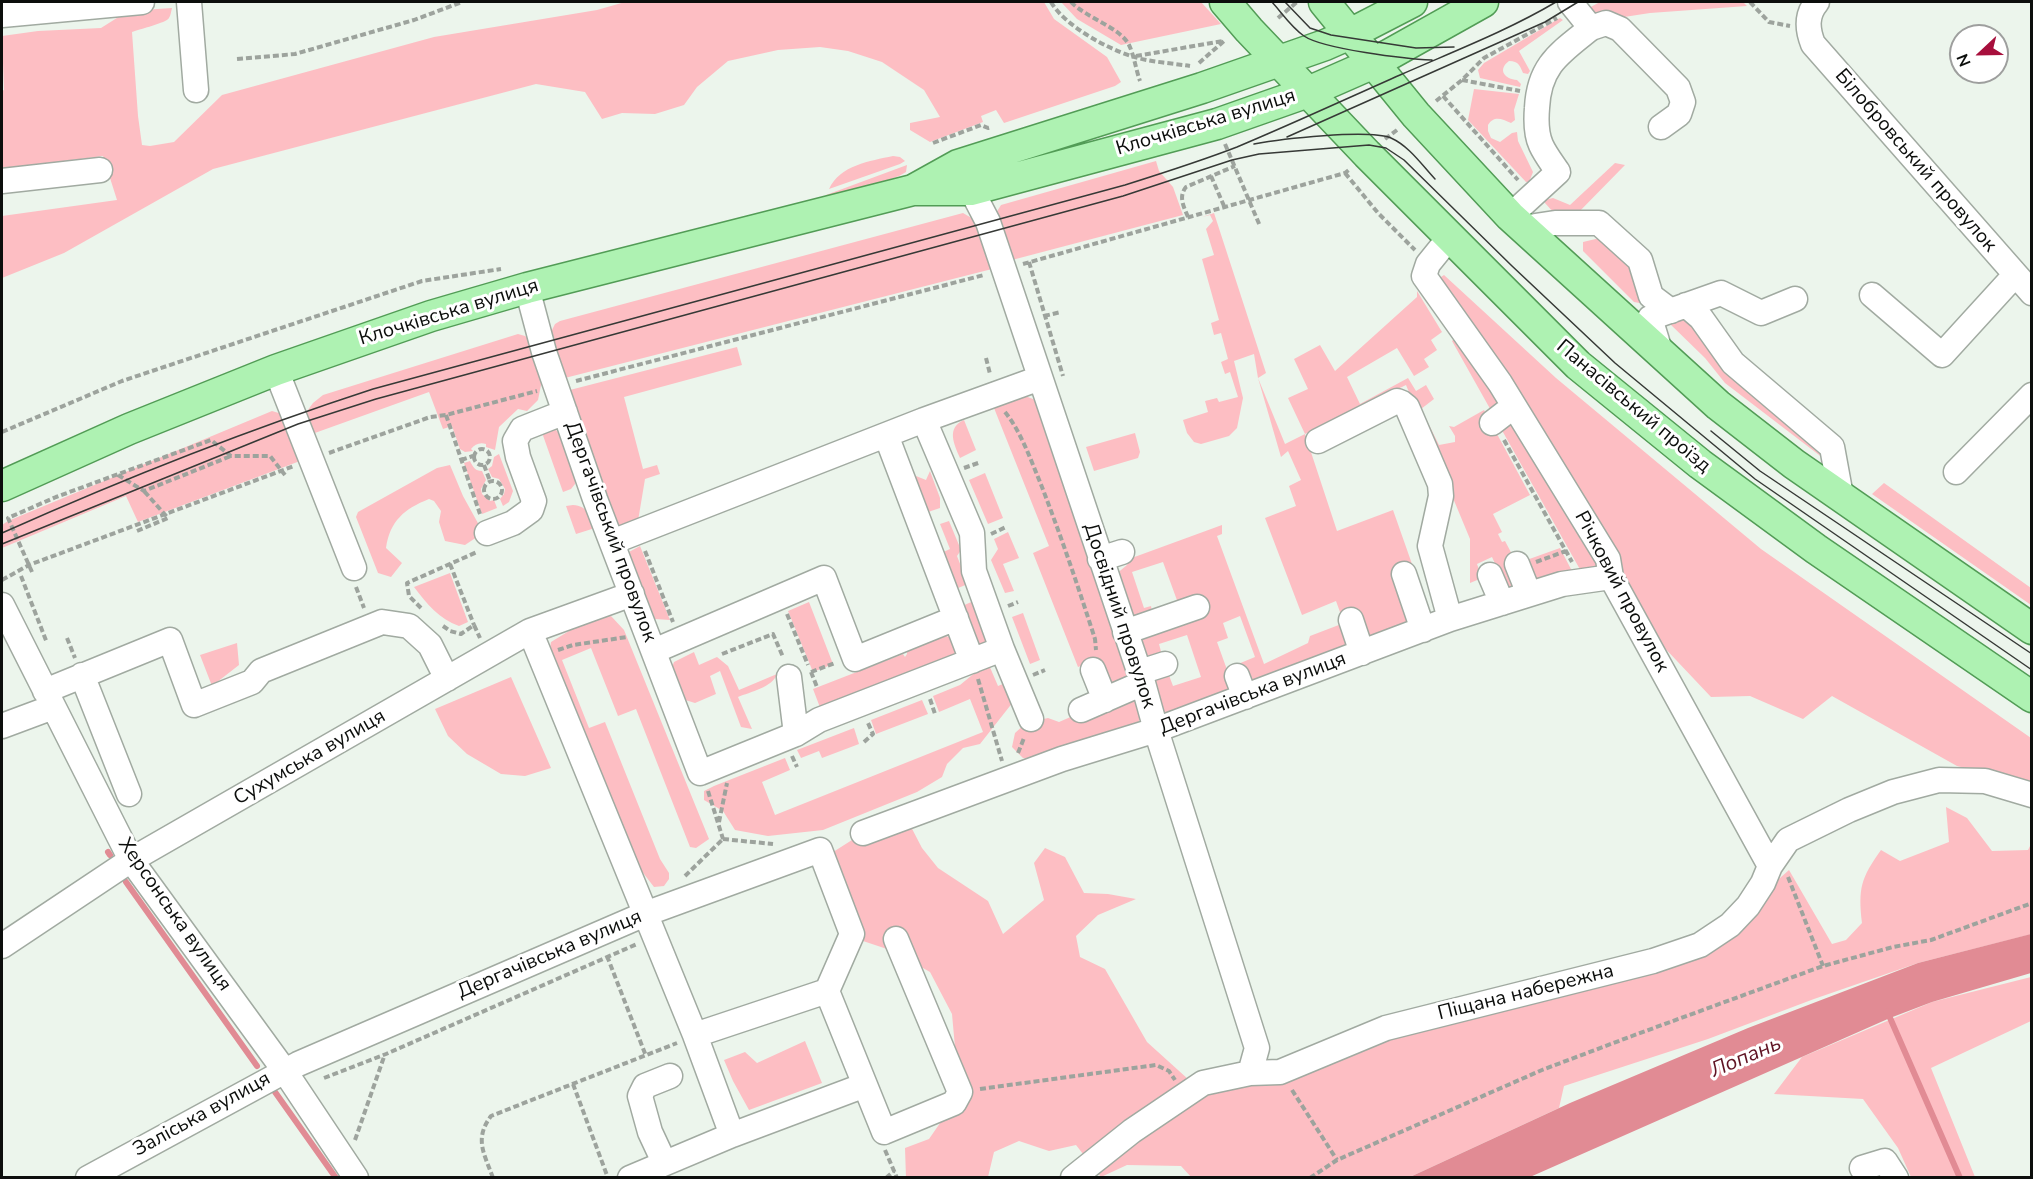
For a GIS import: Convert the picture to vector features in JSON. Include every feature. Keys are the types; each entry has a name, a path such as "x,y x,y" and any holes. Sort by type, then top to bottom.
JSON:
{"main road":[{"name":"Панасівський проїзд","path":"1225,2 1449,238 1578,365 1700,464 1816,549 2031,697"},
{"path":"1324,2 1416,115 1516,222 1718,405 1794,464 2031,629"},
{"name":"Клочківська вулиця","path":"965,177 1280,62 1350,34 1412,2"},
{"name":"Клочківська вулиця","path":"2,486 129,429 276,370 431,316 527,288 965,177 1192,132 1308,92 1374,63 1483,2"}],"street":[{"path":"2,15 142,2"},
{"path":"189,2 196,90"},
{"path":"1573,5 1591,28"},
{"name":"Білобровський провулок","path":"1812,13 1813,44 2031,293"},
{"path":"1516,222 1558,172 1540,144 1536,123 1538,94 1543,73 1559,53 1591,28 1606,23 1620,29 1678,88 1683,102 1678,114 1661,127"},
{"path":"2,181 100,170"},
{"name":"Досвідний провулок","path":"965,177 988,222 1040,378 1111,555 1125,632 1142,677 1156,730 1257,1048 1250,1073"},
{"path":"1516,222 1599,223 1640,260 1651,296 1701,318 1733,363 1832,447 1840,496"},
{"name":"Річковий провулок","path":"1449,238 1428,264 1424,276 1500,383 1608,559 1611,577 1770,866"},
{"path":"1872,295 1942,355 2015,275"},
{"name":"Дергачівський провулок","path":"527,288 556,387 612,542 700,772"},
{"path":"1661,354 1650,318 1721,293 1761,313 1795,299"},
{"path":"276,370 354,568"},
{"path":"612,542 924,420 1040,378"},
{"path":"1956,472 2031,395"},
{"path":"1318,441 1396,402 1402,403 1407,408 1440,484 1442,496 1430,546 1450,620"},
{"path":"1498,431 1514,406"},
{"path":"487,533 513,523 531,510 534,501 518,458 515,441 522,429 565,412"},
{"path":"924,420 972,533 974,571 1002,649 1032,719"},
{"path":"886,435 972,662"},
{"path":"1517,564 1529,594"},
{"path":"1404,574 1422,630"},
{"path":"1490,575 1502,603"},
{"name":"Дергачівська вулиця","path":"863,833 1062,759 1156,730 1241,686 1362,653 1450,620 1562,584 1611,577"},
{"path":"651,643 680,639 824,578 855,659 956,618"},
{"name":"Сухумська вулиця","path":"2,946 131,860 530,631 632,594"},
{"name":"Херсонська вулиця","path":"2,606 131,860 291,1067 356,1178"},
{"path":"1125,632 1197,607"},
{"path":"1351,620 1362,653"},
{"path":"2,726 49,699 82,675 170,640 194,705 252,682 261,671 382,622 409,626 430,645 447,679"},
{"path":"530,631 695,1035 732,1135"},
{"path":"700,772 796,734 819,720 1002,649"},
{"path":"1082,710 1105,700 1165,664"},
{"path":"1093,670 1105,700"},
{"path":"82,675 129,794"},
{"path":"789,677 796,734"},
{"name":"Піщана набережна","path":"1073,1178 1132,1131 1203,1083 1250,1073 1280,1072 1386,1028 1653,961 1700,945 1730,926 1748,906 1770,866 1788,840 1849,810 1893,792 1938,780 1974,780 1985,781 2031,795"},
{"name":"Дергачівська вулиця","path":"291,1067 645,914 820,850 852,934 827,992"},
{"path":"695,1035 827,992 884,1132 954,1103 960,1092 896,939"},
{"name":"Заліська вулиця","path":"88,1178 291,1067"},
{"path":"664,1162 650,1132 640,1096 645,1086 670,1076"},
{"path":"630,1178 732,1135 865,1085"},
{"path":"1862,1168 1885,1161 1896,1178"}],"path":[{"path":"237,59 296,54 414,20 462,2"},
{"path":"1051,2 1063,17 1108,47 1132,57 1195,66"},
{"path":"1071,2 1122,37 1128,44 1140,81"},
{"path":"1278,18 1297,2"},
{"path":"1750,2 1769,22"},
{"path":"1436,101 1484,58 1573,5"},
{"path":"1132,57 1224,41 1195,66 1184,69"},
{"path":"1129,85 1151,78"},
{"path":"1462,80 1538,94"},
{"path":"933,143 981,125 988,128 999,125"},
{"path":"1380,144 1397,130"},
{"path":"1224,141 1260,226"},
{"path":"1188,217 1181,198 1186,187 1235,166"},
{"path":"2,580 29,565 430,417 446,415 869,306 1345,173 1378,213"},
{"path":"1211,176 1224,206"},
{"path":"1029,262 1063,372"},
{"path":"1045,316 1061,312"},
{"path":"999,404 1014,423 1058,527 1095,639 1096,656 1093,670"},
{"path":"423,610 409,596 407,583 489,546 487,533 446,415"},
{"path":"1498,431 1582,581"},
{"path":"32,572 8,518 211,440 231,456"},
{"path":"461,460 473,456 478,450 486,450 490,457 484,465"},
{"path":"144,492 231,456 270,456 283,473"},
{"path":"473,456 477,463 484,465"},
{"path":"961,469 981,462"},
{"path":"484,465 490,481"},
{"path":"117,475 144,492 168,518 137,531"},
{"path":"490,481 495,481 502,487 501,495 496,499 485,494 485,485 490,481"},
{"path":"987,536 1006,527"},
{"path":"638,532 680,639"},
{"path":"450,564 474,625 489,655"},
{"path":"354,568 357,591 372,626"},
{"path":"21,576 48,645"},
{"path":"780,596 817,687"},
{"path":"441,624 450,631 461,634 474,625"},
{"path":"722,654 773,634 787,666 789,677"},
{"path":"540,656 573,645 651,643"},
{"path":"972,662 1007,779"},
{"path":"928,695 935,714"},
{"path":"864,741 873,734 867,719"},
{"path":"1007,779 1032,719"},
{"path":"700,772 723,839"},
{"path":"718,823 729,776"},
{"path":"1770,866 1787,875 1823,966"},
{"path":"1310,1178 1337,1160 1542,1070 1823,966 1893,947 1930,940 2031,903"},
{"path":"291,1067 314,1082 386,1054 655,937"},
{"path":"608,956 646,1056"},
{"path":"493,1178 480,1137 484,1125 492,1116 695,1035"},
{"path":"354,1141 386,1054"},
{"path":"960,1092 1156,1065 1169,1071 1186,1095"},
{"path":"1280,1072 1337,1160"},
{"path":"573,1084 608,1178"},
{"path":"884,1132 885,1151 897,1178"},
{"path":"886,1178 894,1171"}],"shaded area":[{"path":"625,2 1044,2 1054,19 1107,57 1121,82 1004,123 996,110 981,116 983,122 930,142 910,130 910,123 940,117 924,90 882,62 848,51 820,47 778,50 728,61 697,87 684,105 655,114 622,113 602,119 585,92 536,84 213,169 64,253 2,278 2,216 117,200 103,156 2,169 2,91 4,90 2,36 38,31 101,28 128,11 172,8 167,20 132,32 142,145 150,146 174,142 222,95 434,37 597,10"},
{"path":"1061,2 1201,2 1221,24 1121,45 1077,19"},
{"path":"1600,2 1743,2 1747,6 1650,13 1598,21 1585,10"},
{"path":"1560,18 1563,20 1519,51 1530,71 1528,74 1523,73 1519,64 1515,62 1509,61 1505,64 1504,73 1517,80 1521,84 1520,87 1480,78 1478,70 1484,63"},
{"path":"1474,89 1519,94 1514,110 1515,120 1511,123 1501,119 1493,120 1488,125 1488,131 1491,138 1500,142 1517,132 1518,141 1533,172 1529,182 1526,182 1468,120"},
{"path":"893,156 905,161 829,189 840,174 848,169"},
{"path":"1156,161 1159,171 1173,187 1183,215 1012,260 996,213 1001,205"},
{"path":"1615,163 1625,165 1576,215 1554,213 1545,203 1545,200 1553,198 1570,205"},
{"path":"907,165 906,172 899,176 840,197 825,199 826,195"},
{"path":"963,213 975,220 992,269 561,379 551,332 555,324 560,321"},
{"path":"1214,213 1266,373 1258,378 1254,354 1234,361 1243,398 1237,428 1229,436 1201,444 1194,442 1187,433 1183,420 1208,412 1205,401 1217,398 1219,402 1238,397 1230,372 1225,374 1221,362 1228,359 1221,333 1214,335 1211,323 1219,320 1202,259 1214,255 1206,229 1213,221 1210,215 1202,217"},
{"path":"1604,237 1635,264 1645,304 1634,302 1583,251 1583,242"},
{"path":"1444,275 1556,378 1761,549 2031,738 2031,784 1957,766 1832,696 1803,719 1750,696 1711,697 1643,625 1433,282"},
{"path":"1417,291 1442,332 1431,340 1437,350 1424,359 1429,367 1414,376 1397,348 1347,377 1360,404 1408,378 1416,391 1426,385 1434,399 1421,409 1439,445 1455,442 1455,436 1449,426 1454,427 1484,410 1530,495 1493,514 1502,532 1498,534 1502,542 1505,541 1514,558 1521,562 1560,548 1573,573 1518,586 1508,592 1492,557 1477,564 1482,578 1470,583 1470,539 1406,385 1305,434 1288,398 1308,389 1294,359 1320,345 1335,371 1417,297"},
{"path":"1681,311 1832,461 1823,458 1725,383 1705,358 1669,323"},
{"path":"518,334 533,342 542,380 538,400 527,411 518,409 499,427 495,450 482,443 473,447 471,449 473,451 465,452 460,449 452,426 443,429 429,392 312,434 305,414 323,395"},
{"path":"1455,338 1497,398 1498,406 1493,414 1452,341"},
{"path":"737,347 742,365 624,397 643,469 657,465 660,474 645,479 638,521 621,526 616,525 566,391"},
{"path":"1258,378 1285,444 1305,434 1337,531 1393,510 1412,564 1393,572 1409,625 1349,644 1246,683 1238,664 1255,657 1240,616 1223,623 1228,638 1217,642 1233,693 1165,715 1162,713 1148,675 1167,670 1173,686 1201,677 1187,635 1159,644 1163,659 1145,665 1134,621 1115,575 1127,565 1129,559 1222,525 1222,534 1217,536 1264,664 1308,643 1310,636 1344,623 1336,601 1302,615 1265,518 1296,506 1289,486 1301,480 1288,451 1281,457","holes":["1163,562 1178,603 1152,612 1151,606 1144,608 1132,572"]},
{"path":"1025,396 1033,399 1041,407 1134,683 1113,691 1100,659 1078,667 1033,553 1049,546 994,408"},
{"path":"272,411 282,414 300,461 138,522 126,496 2,548 2,525 8,521"},
{"path":"964,420 976,450 960,458 953,432 958,423"},
{"path":"1510,421 1602,569 1582,573 1499,425"},
{"path":"540,427 553,427 563,437 575,475 575,484 571,489 563,492"},
{"path":"1135,433 1140,452 1138,458 1094,471 1086,447"},
{"path":"499,454 513,491 509,502 503,506 500,499 505,489 499,479 492,477 488,469 492,466 494,457"},
{"path":"470,461 474,468 482,471 486,480 481,489 482,494 490,501 494,500 497,508 482,514 464,463"},
{"path":"450,465 479,525 477,537 465,545 445,541 439,522 441,511 434,501 429,499 412,507 395,523 386,548 402,563 391,577 378,573 356,517 358,512 437,468"},
{"path":"930,471 940,498 940,508 925,513 911,474 926,480"},
{"path":"985,473 1003,518 988,524 969,480"},
{"path":"1884,483 2031,588 2031,605 1872,494"},
{"path":"573,505 585,510 595,528 576,534 566,506"},
{"path":"949,521 961,550 957,556 968,584 953,590 939,554 950,549 940,524"},
{"path":"1008,532 1019,558 1003,564 1014,591 1005,593 991,560 998,549 994,539"},
{"path":"640,546 670,620 655,619 629,552"},
{"path":"450,573 468,622 459,626 439,615 414,587"},
{"path":"978,599 989,628 982,630 988,647 978,651 960,607"},
{"path":"809,602 833,664 813,672 788,611"},
{"path":"1023,613 1040,660 1030,664 1012,617"},
{"path":"611,616 624,630 709,839 696,848 690,847 636,709 618,716 591,648 562,660 589,728 605,722 660,859 669,873 669,879 664,886 654,887 637,865 548,660 551,642 587,620"},
{"path":"946,636 957,640 960,653 821,710 813,689 903,654 905,657 907,646"},
{"path":"237,643 239,665 212,686 200,655"},
{"path":"694,652 699,665 717,657 728,666 739,690 777,674 775,679 766,686 738,697 752,729 741,727 720,671 710,676 716,694 695,703 682,699 671,670 674,662"},
{"path":"989,665 998,686 1012,680 1017,697 980,744 963,748 947,764 942,777 917,792 823,830 768,836 735,830 723,811 704,800 704,791 785,758 790,770 762,782 775,815 983,732 970,699 939,712 933,696 960,685 982,667"},
{"path":"511,677 551,768 525,776 501,774 467,754 448,736 435,709"},
{"path":"1132,698 1138,701 1140,718 1137,726 1036,760 1023,758 1012,747 1015,733 1026,723 1048,718 1059,722 1082,712 1086,721"},
{"path":"922,700 928,714 876,734 871,720"},
{"path":"854,728 859,744 822,758 819,751 801,758 797,750"},
{"path":"1946,807 1967,818 1992,851 2028,850 2031,844 2032,934 1918,963 1708,1039 1564,1086 1559,1108 1410,1177 1192,1178 1181,1166 1127,1165 1101,1177 1076,1145 1049,1151 1019,1141 994,1152 988,1177 906,1178 905,1148 929,1139 954,1103 955,1047 952,1014 930,972 893,951 863,941 842,926 830,854 863,833 909,823 922,848 938,868 988,901 1003,934 1044,900 1034,863 1045,848 1065,857 1084,893 1136,899 1098,915 1076,936 1080,957 1105,969 1147,1042 1199,1089 1689,948 1744,910 1789,870 1832,944 1846,940 1862,923 1860,901 1862,884 1881,850 1900,861 1949,842"},
{"path":"2031,977 2031,1021 1931,1068 1975,1177 1911,1177 1898,1148 1863,1099 1774,1094 1802,1057 1932,1002"},
{"path":"805,1041 822,1083 749,1110 724,1060 745,1052 757,1063"}],"water":[{"name":"Лопань","path":"2031,934 2031,973 1932,1002 1890,1018 1530,1177 1410,1177 1570,1103 1748,1028 1918,963"}],"waterway":[{"path":"126,882 257,1066"},
{"path":"1887,1011 1960,1178"},
{"path":"275,1092 336,1178"}],"tram line":[{"path":"1272,2 1295,28 1314,41 1365,52 1432,60"},
{"path":"1285,2 1310,28 1331,35 1416,48 1454,47"},
{"path":"2,533 186,456 373,389 1125,185 1196,162 1237,147 1479,41 1556,2"},
{"path":"1287,137 1545,22 1578,2"},
{"path":"1254,144 1324,136 1380,135 1398,141 1435,179"},
{"path":"2,544 298,424 376,399 1123,196 1232,160 1259,154 1369,145 1386,148 1404,160 1615,363 1755,479 2032,670"},
{"path":"1711,431 1760,471 2032,654"}]}
